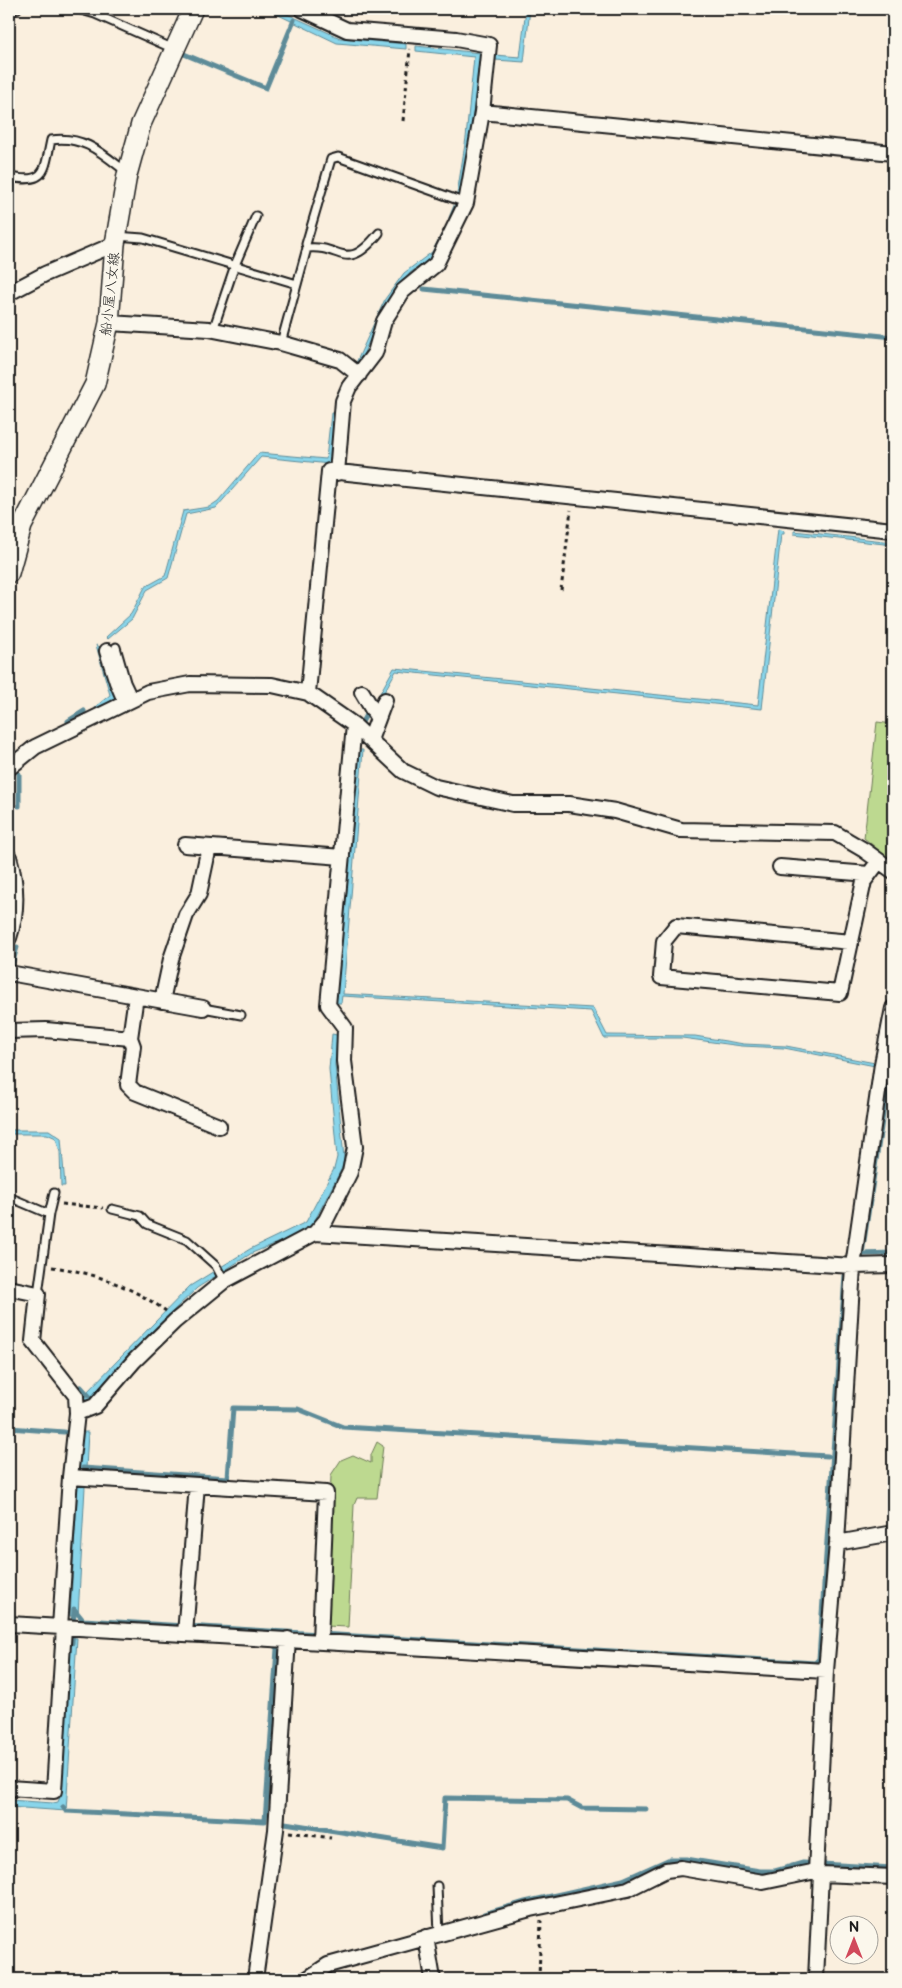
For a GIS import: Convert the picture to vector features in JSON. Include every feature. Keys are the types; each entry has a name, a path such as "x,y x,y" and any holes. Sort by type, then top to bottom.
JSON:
{"main road":[{"name":"船小屋八女線","path":"9,573 22,526 95,384 109,323 116,240 128,172 141,124 193,9"}],"street":[{"path":"302,9 348,30 456,38 489,45 482,112 466,203 436,264 403,291 384,321 374,353 360,375 349,387 343,401 337,472"},
{"path":"482,112 893,153"},
{"path":"9,293 116,240"},
{"path":"109,323 213,330 281,343 340,360 360,375"},
{"path":"308,693 329,472 893,530"},
{"path":"112,649 117,682 130,701"},
{"path":"9,768 34,747 148,692 190,684 272,685 308,693 354,725 403,771 436,787 513,804 569,804 615,812 681,830 835,833 893,872"},
{"path":"362,692 378,719"},
{"path":"370,740 385,700"},
{"path":"77,1413 95,1406 134,1361 178,1319 224,1281 315,1232 326,1220 350,1172 355,1147 344,1061 345,1028 328,1005 354,725"},
{"path":"185,845 342,857"},
{"path":"162,1000 171,959 186,915 200,894 209,847"},
{"path":"9,857 16,878 15,920 9,938"},
{"path":"851,942 676,926 664,941 661,977 840,993 851,942 864,881 879,861"},
{"path":"780,867 869,874"},
{"path":"9,973 203,1008"},
{"path":"136,996 130,1038 133,1046 128,1085 135,1092 218,1126"},
{"path":"816,1979 826,1671 837,1543 853,1266 882,1064 893,1008"},
{"path":"9,1030 46,1030 130,1038"},
{"path":"315,1232 853,1266 893,1265"},
{"path":"9,1288 38,1294 33,1341 76,1396 77,1413 70,1477 54,1791 9,1788"},
{"path":"70,1477 326,1493 320,1641"},
{"path":"186,1634 197,1485"},
{"path":"837,1543 893,1533"},
{"path":"9,1624 826,1671"},
{"path":"255,1979 276,1830 288,1639"},
{"path":"306,1979 328,1965 540,1907 628,1889 666,1870 681,1868 763,1882 818,1872 893,1877"},
{"path":"432,1936 433,1979"}],"lane":[{"path":"9,11 17,9"},
{"path":"78,9 95,14 175,49"},
{"path":"9,177 31,180 39,176 46,164 51,140 57,139 88,143 128,172"},
{"path":"281,343 307,248 306,244 331,159 338,156 466,203"},
{"path":"213,330 235,265 256,216"},
{"path":"307,248 315,247 341,256 354,255 368,246 379,233"},
{"path":"116,240 143,238 297,284"},
{"path":"203,1008 241,1015"},
{"path":"38,1294 49,1214 54,1193"},
{"path":"9,1197 49,1214"},
{"path":"112,1209 140,1216 147,1224 187,1240 216,1266 224,1281"},
{"path":"432,1936 437,1886"}],"path":[{"path":"403,121 412,35"},
{"path":"561,590 573,497"},
{"path":"52,1203 112,1209"},
{"path":"42,1265 78,1270 125,1286 178,1319"},
{"path":"276,1830 331,1838"},
{"path":"539,1979 542,1925 540,1907"}],"green space":[{"path":"877,722 893,724 893,862 864,838"},
{"path":"377,1442 383,1446 377,1498 357,1498 354,1505 348,1627 326,1626 331,1475 341,1460 353,1455 371,1463 371,1455"}],"water":[{"path":"266,9 276,9 340,38 406,44 406,49 337,43"},
{"path":"526,9 530,9 524,62 495,60 495,55 520,57"},
{"path":"416,46 480,53 462,195 457,194 466,138 474,57 416,51"},
{"path":"445,227 448,229 434,256 410,273 385,305 359,364 356,363 385,299 404,273 432,252"},
{"path":"331,413 335,413 330,464 261,457 216,508 186,514 168,578 147,590 132,619 108,639 106,637 131,614 145,587 165,576 183,511 209,507 218,501 259,453 326,459"},
{"path":"778,529 784,531 784,534 781,534 762,709 396,671 378,703 375,702 394,668 758,705"},
{"path":"794,531 893,542 893,545 794,534"},
{"path":"96,645 100,647 115,696 115,698 97,710 95,707 110,695"},
{"path":"358,750 363,750 343,994 593,1008 607,1035 695,1036 744,1044 786,1046 875,1063 875,1066 784,1048 742,1046 682,1038 604,1038 591,1011 342,996 341,1003 336,1003"},
{"path":"332,1034 337,1035 335,1065 344,1158 342,1168 313,1224 297,1235 252,1253 197,1288 150,1333 91,1397 91,1400 84,1400 84,1395 190,1286 250,1249 306,1222 334,1169 337,1157 329,1069"},
{"path":"9,1130 49,1130 61,1138 65,1186 61,1186 60,1152 56,1138 47,1134 9,1134"},
{"path":"81,1432 88,1432 78,1616 70,1616"},
{"path":"70,1638 77,1638 66,1811 9,1807 9,1800 53,1803 58,1802 60,1797"}],"waterway":[{"path":"184,54 266,88 294,20"},
{"path":"451,218 456,206"},
{"path":"424,289 893,337"},
{"path":"890,523 893,493"},
{"path":"68,721 84,711"},
{"path":"362,722 366,715"},
{"path":"19,774 19,806"},
{"path":"11,968 17,947"},
{"path":"890,1067 862,1254 893,1253"},
{"path":"75,1610 83,1620 815,1663 819,1659 845,1275"},
{"path":"81,1387 89,1396"},
{"path":"83,1468 228,1478 233,1408 298,1409 343,1427 828,1456"},
{"path":"9,1428 64,1432"},
{"path":"72,1643 74,1609"},
{"path":"63,1807 66,1811 265,1821 277,1649"},
{"path":"285,1823 442,1848 445,1798 567,1800 582,1808 646,1809"},
{"path":"484,1914 525,1902 623,1880 670,1859 686,1859 760,1871 775,1871 803,1863 893,1868"}]}
